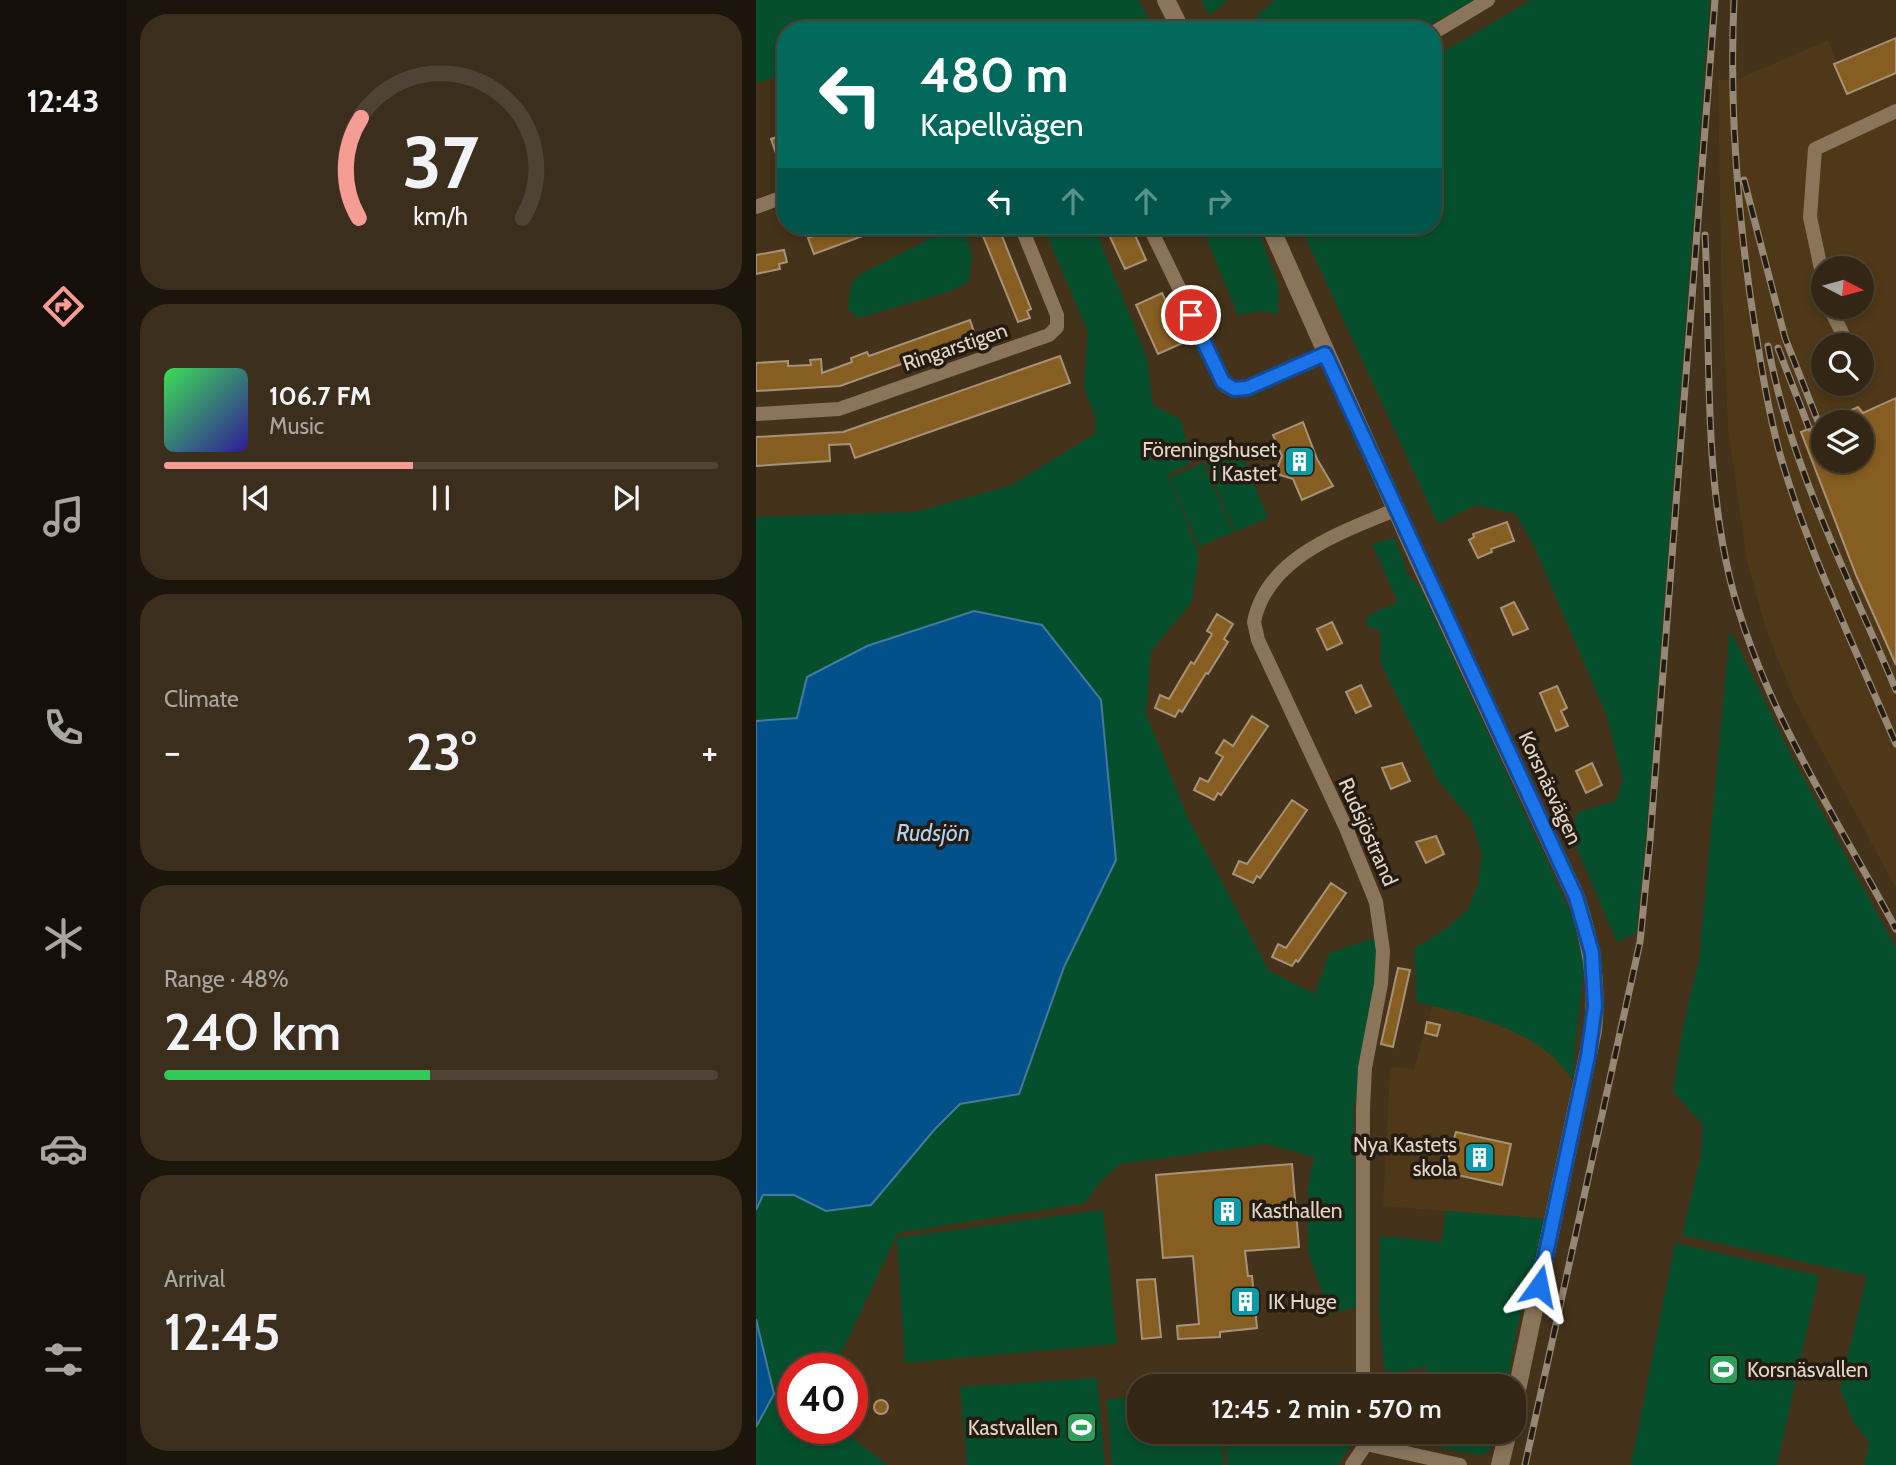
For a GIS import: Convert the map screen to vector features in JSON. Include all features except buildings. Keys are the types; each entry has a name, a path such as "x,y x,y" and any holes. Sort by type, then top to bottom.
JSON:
{"street":[{"path":"1166,0 1176,21"},
{"path":"1442,28 1488,0"},
{"path":"1818,256 1810,217 1815,149 1896,111"},
{"path":"756,207 777,199"},
{"name":"Ringarstigen","path":"756,414 839,409 1049,335 1057,327 1057,315 1025,235"},
{"path":"1153,235 1227,387 1247,388 1325,354"},
{"name":"Korsnäsvägen","path":"1274,235 1325,354 1576,897 1589,935 1595,970 1593,1031 1520,1374"},
{"name":"Rudsjöstrand","path":"1363,1374 1364,1068 1381,984 1381,931 1376,902 1350,836 1262,649 1254,622 1272,585 1296,557 1397,509"},
{"path":"1352,1465 1363,1444"},
{"path":"1387,1444 1460,1465"},
{"path":"1500,1465 1505,1444"}],"shaded area":[{"path":"1896,37 1896,888 1796,703 1766,630 1747,561 1728,428 1721,266 1718,80 1738,79 1828,40 1837,62"},
{"path":"1432,1006 1458,1010 1527,1036 1562,1063 1572,1080 1574,1093 1547,1219 1383,1206 1390,1067 1414,1069"}],"green space":[{"path":"756,0 1139,0 1150,21 777,21 777,77 756,83"},
{"path":"1201,0 1228,0 1209,15"},
{"path":"1275,0 1475,0 1437,21 1251,21"},
{"path":"1531,0 1710,0 1647,826 1636,933 1617,942 1569,830 1579,812 1616,801 1623,780 1606,714 1534,546 1516,514 1476,505 1438,524 1304,235 1442,235 1442,53"},
{"path":"1047,235 1098,235 1147,358 1153,405 1181,420 1191,463 1168,475 1199,554 1192,602 1151,651 1146,714 1188,818 1269,971 1315,994 1329,953 1380,936 1379,976 1354,1107 1356,1307 1330,1314 1308,1252 1308,1186 1314,1157 1266,1144 1120,1164 1099,1183 1085,1203 898,1233 841,1353 777,1353 777,1444 860,1444 888,1465 756,1465 756,1427 774,1394 756,1319 756,1210 763,1195 794,1195 826,1211 935,1129 960,1104 1019,1094 1064,967 1116,860 973,611 867,646 807,677 797,718 756,721 756,517 916,512 1012,485 1096,433 1095,417 1084,387 1088,332"},
{"path":"1205,235 1260,235 1279,288 1278,314 1263,311 1238,315"},
{"path":"935,236 967,237 972,258 969,282 948,292 858,318 848,309 851,284 859,275"},
{"path":"1239,449 1268,518 1235,532 1206,463"},
{"path":"1203,463 1233,532 1199,547 1170,478"},
{"path":"1395,538 1408,575 1420,587 1429,605 1572,916 1584,966 1572,1080 1559,1063 1524,1037 1482,1019 1417,1002 1414,949 1446,929 1468,909 1478,885 1482,854 1471,820 1438,780 1381,664 1380,631 1367,626 1367,616 1398,602 1372,544"},
{"path":"1730,630 1789,751 1896,948 1896,1465 1864,1465 1869,1442 1853,1421 1840,1389 1867,1276 1682,1235 1701,1156 1703,1125 1673,1091 1683,1027 1699,960"},
{"path":"1103,1210 1117,1344 905,1363 897,1238"},
{"path":"1445,1211 1547,1219 1516,1332 1509,1374 1428,1374 1426,1367 1393,1373 1384,1368 1379,1310 1380,1236 1442,1242"},
{"name":"Korsnäsvallen","path":"1675,1243 1819,1276 1777,1465 1631,1465"},
{"path":"1097,1378 1105,1465 967,1465 960,1387"},
{"path":"1127,1398 1127,1444 1222,1444 1223,1465 1112,1465 1107,1399"},
{"path":"1244,1444 1351,1444 1338,1465 1227,1465 1226,1447"},
{"path":"1424,1444 1493,1444 1489,1452 1478,1455"}],"water":[{"name":"Rudsjön","path":"974,611 1042,625 1101,700 1116,860 1064,967 1019,1094 960,1104 935,1129 871,1205 826,1211 794,1195 763,1195 756,1210 756,721 797,718 807,677 867,646"},
{"path":"756,1319 774,1394 756,1427"}],"railway":[{"path":"1525,1465 1640,942 1715,0"},
{"path":"1734,0 1734,124 1740,206 1755,328 1773,426 1806,531 1896,744"},
{"path":"1744,180 1785,338 1813,410"},
{"path":"1705,235 1712,451 1721,537 1730,579 1743,625 1780,715 1896,929"},
{"path":"1768,346 1778,391 1806,478 1896,690"},
{"path":"1778,348 1809,428"}],"place":[{"name":"Föreningshuset i Kastet","path":"1300,462"},
{"name":"Nya Kastets skola","path":"1480,1157"},
{"name":"Kasthallen","path":"1228,1211"},
{"name":"IK Huge","path":"1245,1302"},
{"name":"Korsnäsvallen","path":"1724,1370"},
{"name":"Kastvallen","path":"1081,1428"}],"route":[{"path":"1191,315 1227,387 1247,388 1325,354 1576,897 1589,935 1595,970 1593,1031 1539,1286"}]}
